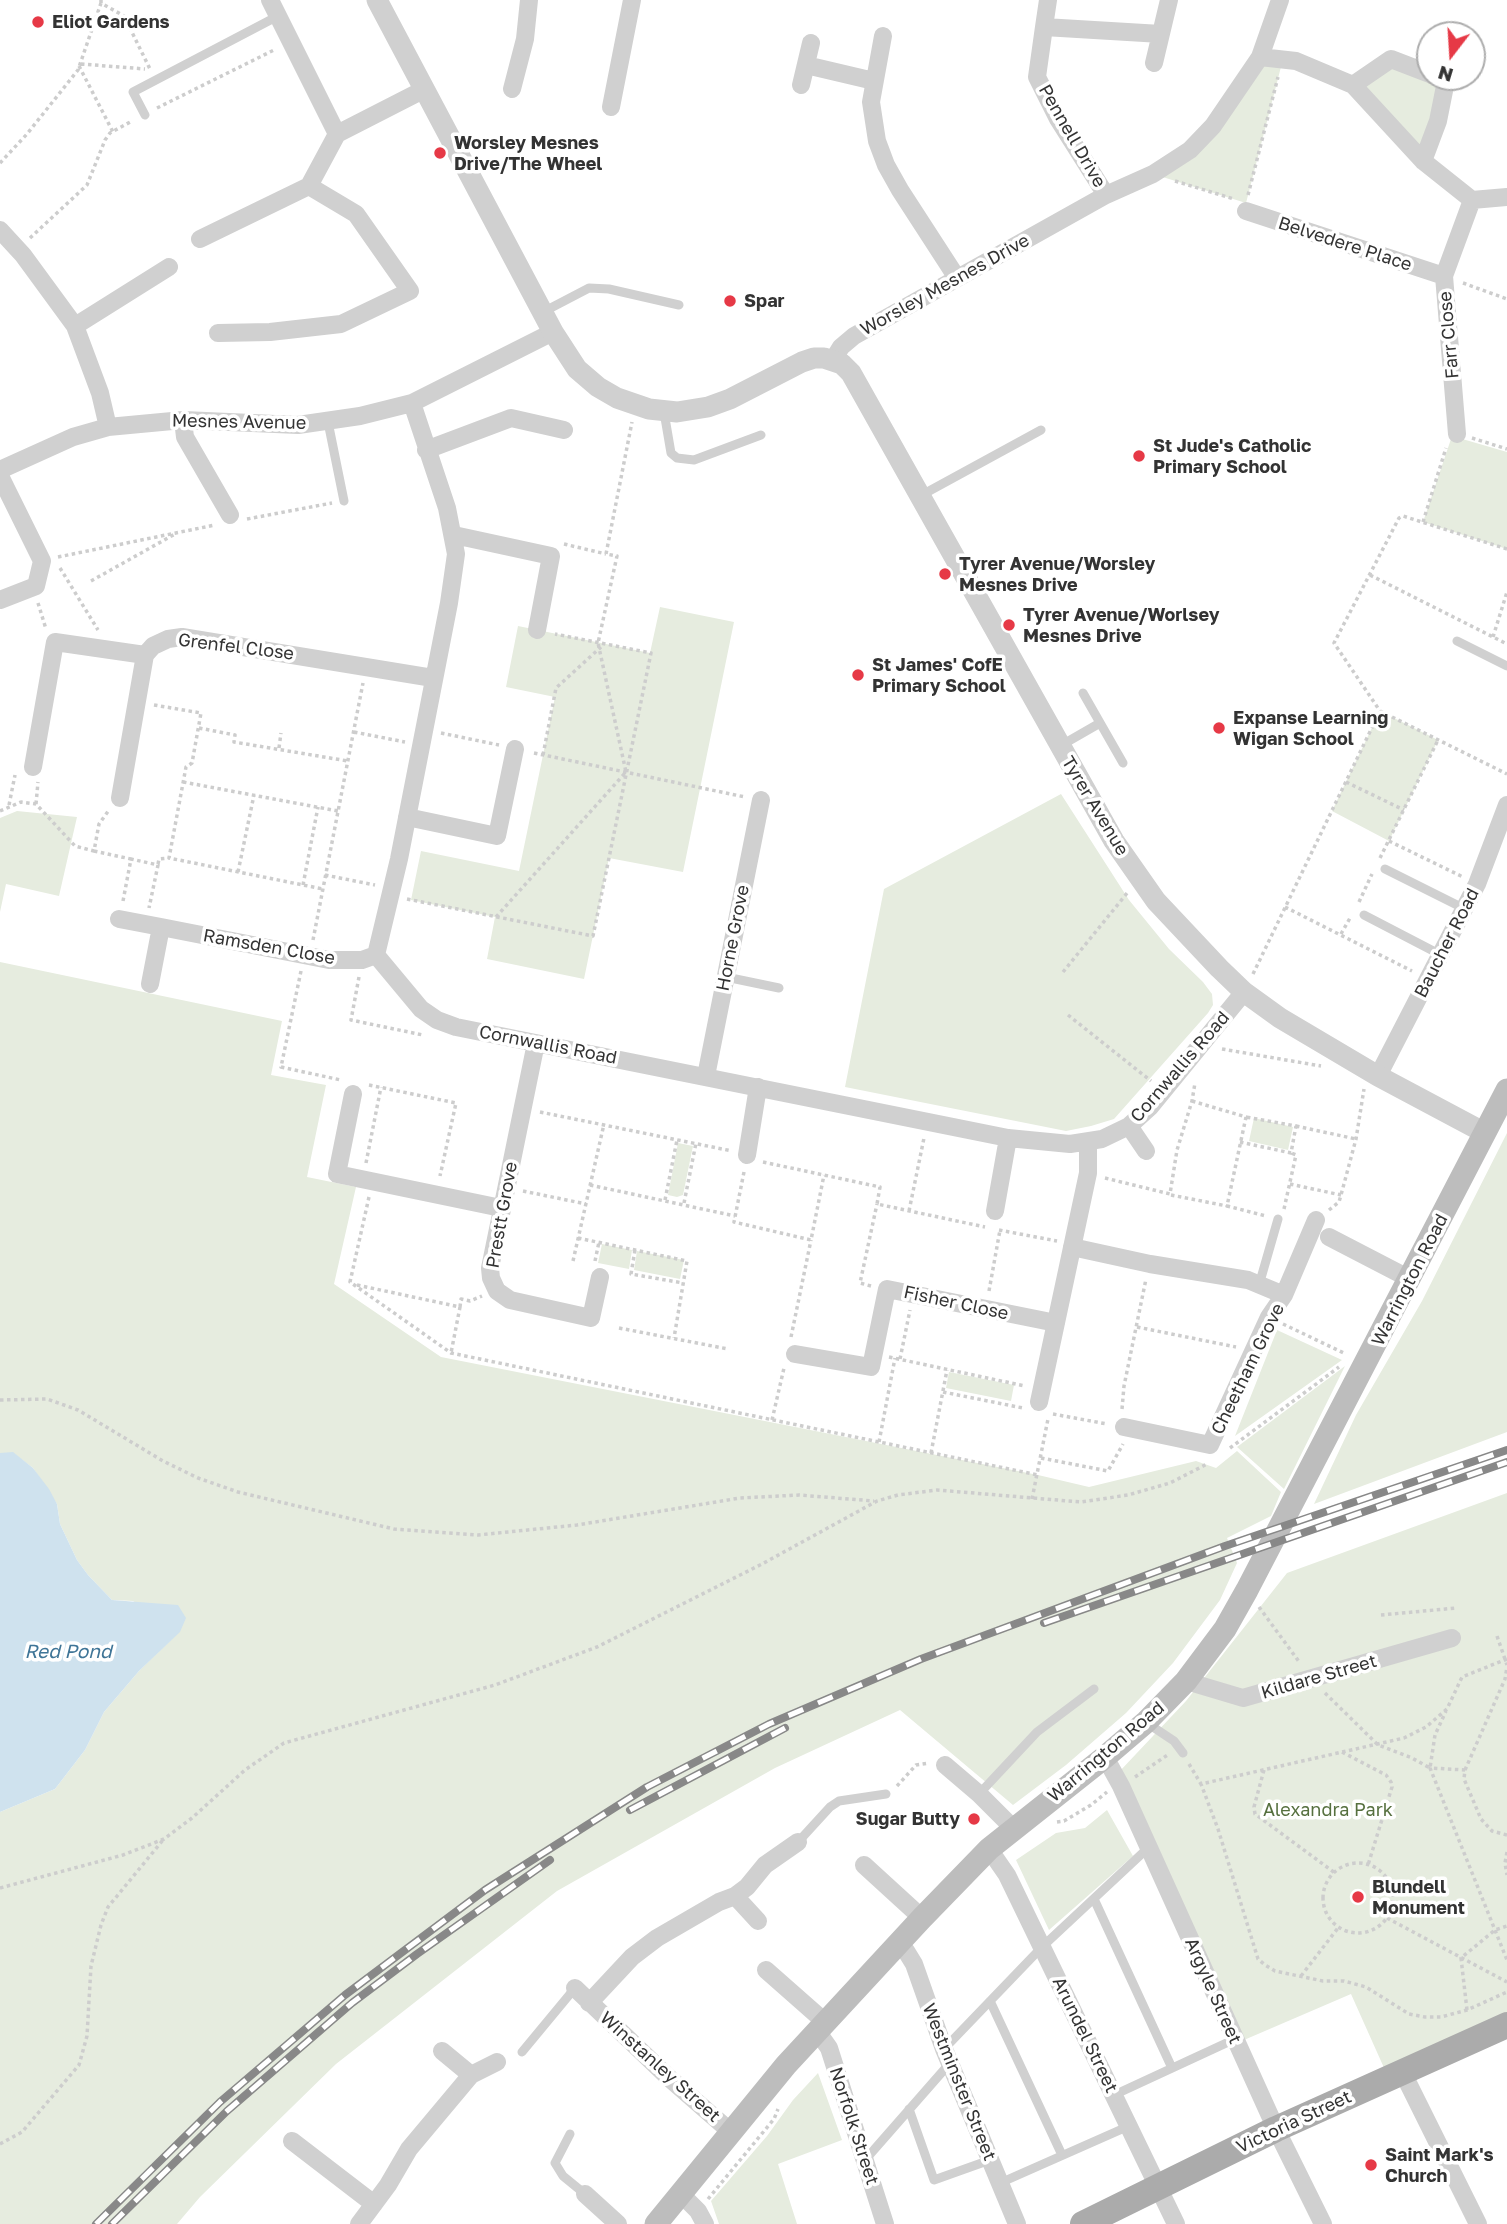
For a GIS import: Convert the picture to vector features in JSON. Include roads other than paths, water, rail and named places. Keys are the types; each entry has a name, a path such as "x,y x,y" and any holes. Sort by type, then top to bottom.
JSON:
{"main road":[{"name":"Warrington Road","path":"656,2224 821,2027 922,1918 989,1850 1146,1722 1186,1681 1225,1629 1241,1600 1485,1133 1505,1100"},
{"name":"Victoria Street","path":"1083,2224 1276,2129 1507,2025"}],"street":[{"path":"377,0 553,332 577,369 598,387 636,405 664,412 690,411 740,394 802,362 814,358 833,360"},
{"path":"512,89 525,39 529,0"},
{"path":"611,107 632,0"},
{"name":"Pennell Drive","path":"1048,0 1037,77 1058,119 1106,195"},
{"path":"1154,63 1170,0"},
{"name":"Worsley Mesnes Drive","path":"833,360 841,347 855,335 1106,195 1153,174 1190,150 1213,126 1261,57 1280,0"},
{"path":"274,8 337,134"},
{"path":"1044,27 1161,34"},
{"path":"883,36 871,102 873,121 886,165 957,278"},
{"path":"801,85 811,43"},
{"path":"1261,57 1296,61 1353,85 1423,161 1472,200 1507,197"},
{"path":"1353,85 1391,59 1416,69"},
{"path":"806,65 874,81"},
{"path":"200,239 309,186 337,134 425,89"},
{"path":"1423,161 1438,121 1444,91"},
{"path":"219,333 270,332 341,324 410,291 356,214 309,186"},
{"name":"Farr Close","path":"1457,433 1444,276 1472,200"},
{"name":"Belvedere Place","path":"1246,211 1444,276"},
{"path":"0,230 18,249 75,326 100,393 108,427"},
{"path":"75,326 169,267"},
{"name":"Mesnes Avenue","path":"0,470 73,437 108,427 183,420 271,425 328,422 412,403 553,332"},
{"name":"Tyrer Avenue","path":"833,360 851,373 1114,841 1140,879 1191,941 1244,992 1313,1039 1485,1133"},
{"path":"369,958 391,892 451,593 456,554 454,535 412,403"},
{"path":"426,450 510,418 564,430"},
{"path":"183,420 185,437 231,520"},
{"path":"0,476 42,561 36,586 0,600"},
{"path":"454,535 551,556 537,630"},
{"name":"Grenfel Close","path":"145,655 153,646 182,637 433,678"},
{"path":"33,767 55,642 145,655 120,798"},
{"path":"407,817 496,836 515,749"},
{"name":"Horne Grove","path":"706,1076 761,800"},
{"name":"Baucher Road","path":"1378,1076 1477,884 1507,805"},
{"name":"Ramsden Close","path":"119,919 329,960 369,958"},
{"path":"150,984 154,926"},
{"name":"Cornwallis Road","path":"369,958 421,1009 437,1020 456,1027 1008,1138 1050,1144 1102,1139 1129,1126 1150,1107 1244,992"},
{"name":"Prestt Grove","path":"536,1043 489,1268 493,1284 510,1300 591,1318 597,1272"},
{"path":"747,1154 758,1087"},
{"path":"353,1094 337,1174 501,1208"},
{"path":"1129,1126 1146,1151"},
{"path":"995,1211 1008,1138"},
{"path":"1035,1400 1056,1323 1088,1173 1088,1142"},
{"path":"1284,1295 1316,1220"},
{"path":"1329,1237 1410,1279"},
{"name":"Cheetham Grove","path":"1072,1246 1150,1264 1248,1280 1284,1295 1269,1317 1210,1445 1127,1428"},
{"name":"Fisher Close","path":"790,1353 870,1367 887,1289 1056,1323"},
{"name":"Kildare Street","path":"1186,1681 1243,1698 1452,1638"},
{"name":"Argyle Street","path":"1105,1757 1121,1786 1276,2129 1323,2224"},
{"path":"945,1765 1014,1829"},
{"name":"Winstanley Street","path":"589,2003 632,1957 657,1938 719,1902 735,1896 747,1887 765,1865 798,1842"},
{"name":"Arundel Street","path":"989,1850 1007,1875 1176,2224"},
{"path":"864,1865 922,1918"},
{"path":"735,1896 758,1921"},
{"name":"Westminster Street","path":"897,1944 906,1951 914,1964 947,2056 1017,2224"},
{"path":"766,1970 821,2027"},
{"name":"Winstanley Street","path":"575,1988 668,2077 731,2132"},
{"name":"Norfolk Street","path":"821,2027 885,2224"},
{"path":"442,2051 471,2075"},
{"path":"359,2224 410,2148 471,2075 497,2062"},
{"path":"1403,2073 1478,2224"},
{"path":"292,2141 374,2204"},
{"path":"585,2194 618,2224"},
{"path":"681,2194 698,2211 705,2224"}],"lane":[{"path":"145,115 133,92 274,8"},
{"path":"543,312 589,288 609,289 679,305"},
{"path":"664,412 671,453 677,458 694,460 761,435"},
{"path":"328,422 344,501"},
{"path":"920,496 1041,430"},
{"path":"1457,641 1507,666"},
{"path":"1083,693 1123,763"},
{"path":"1060,746 1100,723"},
{"path":"1385,869 1465,909"},
{"path":"1364,915 1442,956"},
{"path":"726,977 779,988"},
{"path":"1259,1285 1278,1219"},
{"path":"979,1794 1038,1732 1094,1689"},
{"path":"1146,1722 1174,1741 1183,1753"},
{"name":"Winstanley Street","path":"798,1842 830,1807 839,1801 886,1794"},
{"path":"865,2160 909,2109 990,2001 1042,1947 1148,1848"},
{"path":"1094,1899 1172,2068"},
{"path":"522,2052 575,1988"},
{"path":"990,2001 1062,2155"},
{"path":"1114,2095 1234,2039"},
{"path":"909,2109 934,2180 990,2160"},
{"path":"1000,2183 1129,2126"},
{"path":"570,2134 555,2163 563,2176 585,2194"}],"water":[{"name":"Red Pond","path":"13,1452 33,1468 49,1489 57,1504 60,1524 77,1560 112,1600 178,1605 186,1618 180,1632 139,1671 104,1712 85,1750 55,1789 0,1812 0,1453"}],"railway":[{"path":"96,2224 220,2102 345,1995 485,1890 647,1787 769,1724 921,1659 1225,1546 1507,1450"},
{"path":"1044,1623 1507,1462"},
{"path":"630,1810 785,1728"},
{"path":"112,2224 227,2111 352,2003 550,1860"}],"place":[{"name":"Eliot Gardens","path":"38,22"},
{"name":"Worsley Mesnes Drive/The Wheel","path":"440,153"},
{"name":"Spar","path":"730,301"},
{"name":"St Jude's Catholic Primary School","path":"1139,456"},
{"name":"Tyrer Avenue/Worsley Mesnes Drive","path":"945,574"},
{"name":"Tyrer Avenue/Worlsey Mesnes Drive","path":"1009,625"},
{"name":"St James' CofE Primary School","path":"858,675"},
{"name":"Expanse Learning Wigan School","path":"1219,728"},
{"name":"Sugar Butty","path":"974,1819"},
{"name":"Blundell Monument","path":"1358,1897"},
{"name":"Saint Mark's Church","path":"1371,2165"}],"park label":[{"name":"Alexandra Park","path":"1328,1810"}]}
